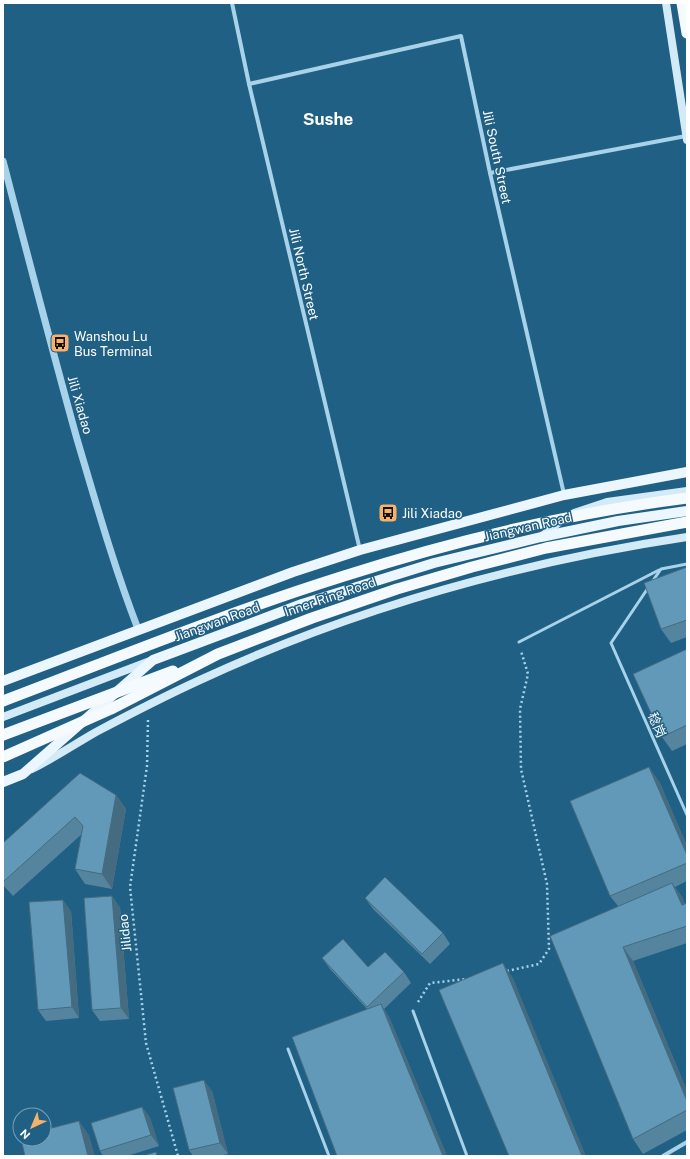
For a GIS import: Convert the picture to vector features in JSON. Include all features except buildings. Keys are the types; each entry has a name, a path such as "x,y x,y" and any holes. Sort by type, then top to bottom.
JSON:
{"highway":[{"path":"682,3 687,33"},
{"name":"Inner Ring Road","path":"3,701 267,602 344,576 441,547 614,508 687,498"},
{"name":"Inner Ring Road","path":"3,757 111,709 218,654 319,615 397,589 472,567 546,548 687,522"},
{"path":"3,734 218,654"}],"main road":[{"path":"666,3 687,140"},
{"name":"Jiangwan Road","path":"3,680 293,572 360,550 564,495 687,472"},
{"path":"541,537 571,514 587,508 657,494 687,491"},
{"name":"Jiangwan Road","path":"3,782 23,774 153,660 302,604 434,563 541,537 618,521 687,511"},
{"path":"23,774 148,705 254,656 343,622 421,597 562,560 687,537"},
{"path":"3,717 153,660"}],"street":[{"name":"Jili North Street","path":"232,3 249,84 360,550"},
{"name":"Jili South Street","path":"249,84 462,36 490,173 564,495"},
{"path":"490,173 686,136"},
{"name":"Jili Xiadao","path":"3,160 50,345 84,463 124,592 138,629"},
{"path":"662,1156 687,1142"}],"lane":[{"path":"519,642 661,569 687,564"},
{"name":"稔岗","path":"661,569 611,643 687,815"},
{"path":"413,1011 467,1156"},
{"path":"288,1049 329,1156"}],"path":[{"path":"504,972 539,964 549,949 547,884 521,769 520,709 528,674 519,642"},
{"name":"Jilidao","path":"148,705 147,766 130,887 146,1043 178,1156"},
{"path":"413,1011 430,983 468,979"}],"place":[{"name":"Wanshou Lu Bus Terminal","path":"60,343"},
{"name":"Jili Xiadao","path":"388,513"}],"district":[{"name":"Sushe","path":"328,119"}]}
